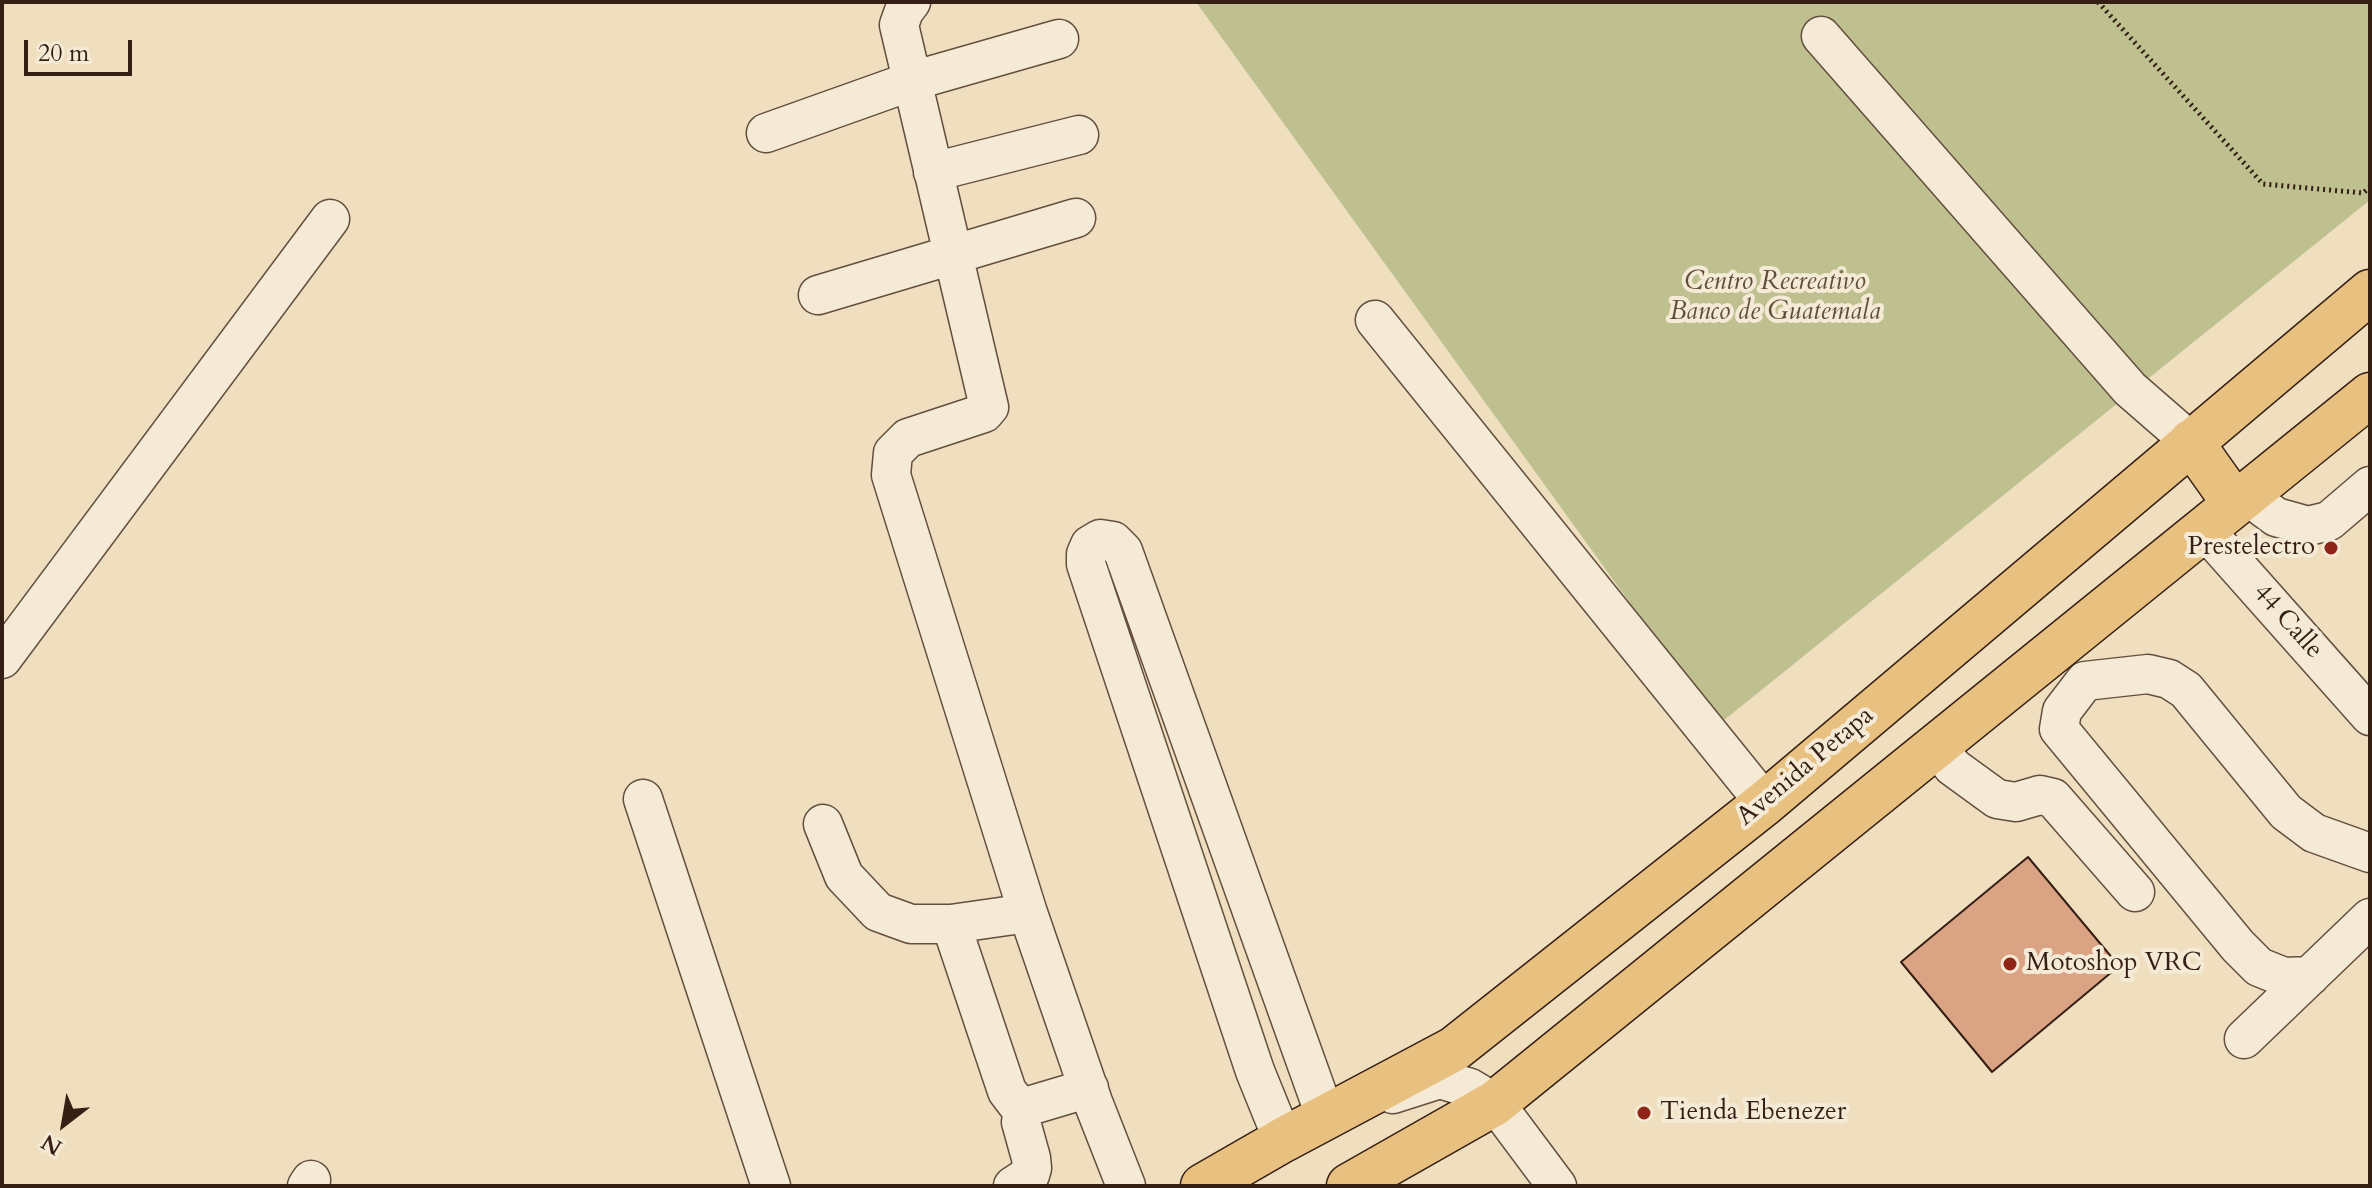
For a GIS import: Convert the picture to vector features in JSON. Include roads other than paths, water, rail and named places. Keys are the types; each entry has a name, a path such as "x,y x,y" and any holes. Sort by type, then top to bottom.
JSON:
{"main road":[{"name":"Avenida Petapa","path":"1203,1186 1454,1049 1765,803 2370,292"},
{"path":"1349,1186 1495,1103 2370,395"},
{"path":"2191,442 2228,509"}],"street":[{"path":"911,2 899,25 989,407 984,413 908,438 893,453 891,475 1028,913 1126,1186"},
{"path":"1821,36 2130,389 2191,442"},
{"path":"766,133 912,81 1059,39"},
{"path":"933,172 1079,135"},
{"path":"818,295 1076,218"},
{"path":"2,659 330,219"},
{"path":"1375,320 1765,803"},
{"path":"2228,509 2308,526 2329,521 2370,486"},
{"name":"44 Calle","path":"2228,509 2370,716"},
{"path":"1283,1140 1255,1071 1086,564 1090,545 1100,539 1113,541 1123,551 1332,1115 1440,1079 1470,1088 1495,1103 1557,1186"},
{"path":"2310,976 2284,977 2259,967 2238,946 2059,729 2062,711 2085,681 2148,674 2169,679 2186,690 2286,812 2314,833 2370,853"},
{"path":"1936,746 1953,767 1997,799 2016,802 2040,795 2053,798 2135,892"},
{"path":"643,799 771,1186"},
{"path":"823,824 844,876 878,912 911,924 951,924 1028,913"},
{"path":"2244,1039 2370,918"},
{"path":"951,924 1007,1091 1023,1112"},
{"path":"1013,1186 1030,1175 1032,1168 1021,1122 1023,1112 1032,1105 1089,1088"}],"place":[{"name":"Prestelectro","path":"2331,548"},
{"name":"Motoshop VRC","path":"2010,964"},
{"name":"Tienda Ebenezer","path":"1644,1113"}],"park label":[{"name":"Centro Recreativo Banco de Guatemala","path":"1775,298"}]}
